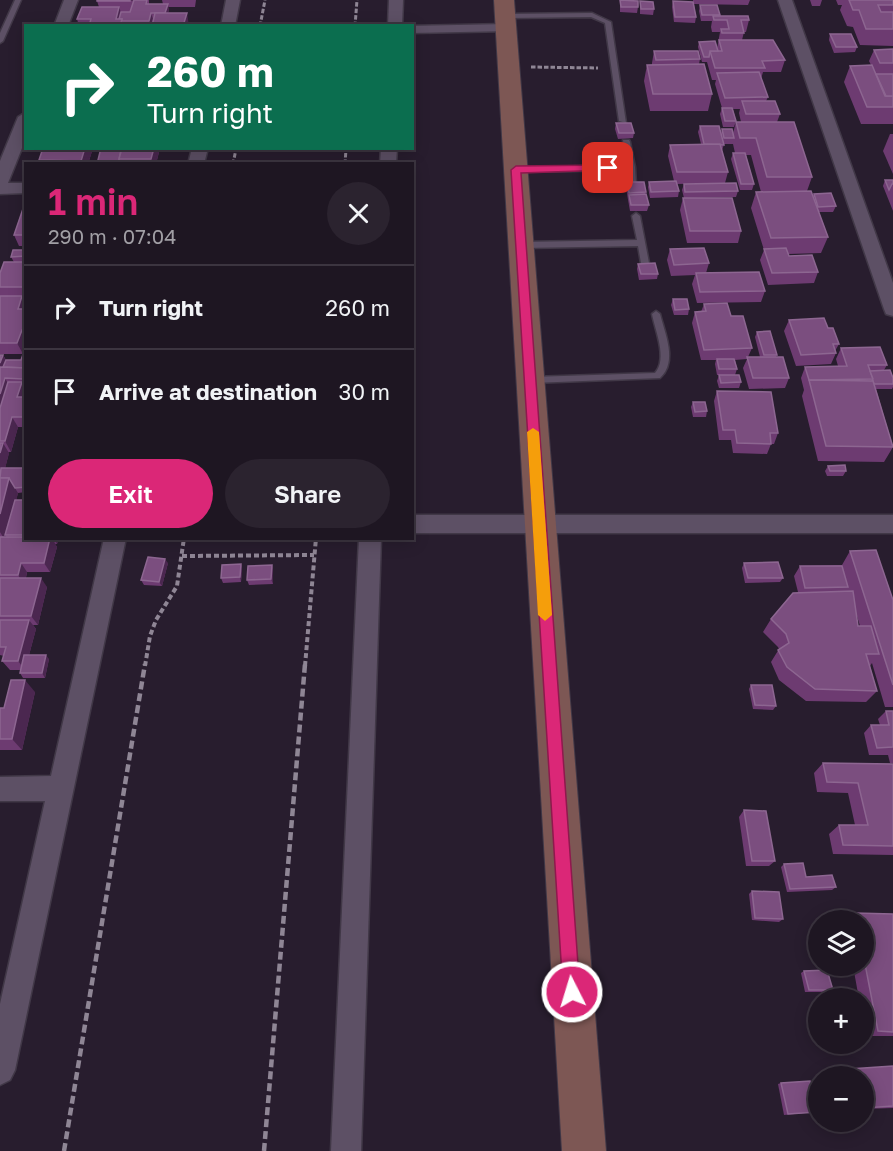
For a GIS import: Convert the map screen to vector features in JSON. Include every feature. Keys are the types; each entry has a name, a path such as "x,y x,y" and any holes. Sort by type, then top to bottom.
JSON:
{"main road":[{"path":"506,15 529,380 584,1151"}],"street":[{"path":"62,24 71,0"},
{"path":"228,24 234,0"},
{"path":"395,24 396,0"},
{"path":"785,0 892,307"},
{"path":"414,29 506,15"},
{"path":"0,182 24,122"},
{"path":"0,189 24,188"},
{"path":"414,524 893,524"},
{"path":"0,1070 114,540"},
{"path":"346,1151 370,540"},
{"path":"0,789 60,788"}],"lane":[{"path":"0,41 18,0"},
{"path":"506,15 592,15 605,19 609,25 623,121"},
{"path":"626,142 633,183"},
{"path":"516,170 631,167"},
{"path":"636,216 645,263"},
{"path":"520,245 641,243"},
{"path":"529,380 657,376 662,373 665,365 656,314"}],"path":[{"path":"260,24 265,0"},
{"path":"355,24 357,0"},
{"path":"509,67 615,68"},
{"path":"64,1151 150,636 156,620 177,586 184,540"},
{"path":"264,1151 316,540"},
{"path":"182,556 314,555"}],"building":[{"path":"130,0 130,1 97,1"},
{"path":"134,0 147,0 146,4 168,4 165,13 151,13 149,21 119,19 121,12 130,12"},
{"path":"620,0 638,1 638,7 621,7"},
{"path":"849,0 893,0 893,5 878,5 881,12 893,12 893,29 866,29 859,10 853,10"},
{"path":"640,1 653,2 654,9 641,9"},
{"path":"673,1 693,2 696,17 675,17"},
{"path":"700,5 717,5 720,15 702,15"},
{"path":"82,7 119,7 116,19 122,19 121,24 90,24 91,19 77,19"},
{"path":"155,13 187,13 184,24 152,24"},
{"path":"713,16 748,16 749,20 741,20 744,33 722,33 721,29 729,29 727,20 714,20"},
{"path":"830,34 851,34 857,47 836,47"},
{"path":"719,40 773,40 785,60 762,61 765,68 715,68 710,51 722,51"},
{"path":"715,41 718,51 710,51 709,57 704,57 699,42"},
{"path":"893,49 893,63 880,63 874,50"},
{"path":"654,51 698,51 700,59 656,60"},
{"path":"704,64 712,94 653,94 647,65"},
{"path":"872,65 885,96 893,96 893,107 867,107 850,66"},
{"path":"759,72 768,97 725,98 717,73"},
{"path":"876,74 893,74 893,96 886,96"},
{"path":"742,101 775,101 780,114 746,114"},
{"path":"722,108 732,108 736,121 725,121"},
{"path":"736,122 794,122 812,177 767,177 756,138 740,138"},
{"path":"616,123 631,123 634,133 619,133"},
{"path":"700,126 719,126 724,145 704,144"},
{"path":"722,129 732,129 734,138 724,138"},
{"path":"720,144 728,172 677,172 670,145"},
{"path":"42,150 84,150 81,161 39,160"},
{"path":"100,150 121,150 120,162 98,162"},
{"path":"121,150 153,150 151,159 119,159"},
{"path":"733,153 745,153 754,184 741,184"},
{"path":"885,180 893,180 889,190"},
{"path":"676,181 679,191 651,192 649,182"},
{"path":"627,182 644,182 646,192 629,193"},
{"path":"736,183 738,191 685,192 684,184"},
{"path":"811,191 828,237 771,238 756,192"},
{"path":"831,193 836,206 818,207 814,194"},
{"path":"646,194 649,205 631,205 629,195"},
{"path":"683,198 732,198 741,231 690,231"},
{"path":"24,206 24,235 14,235"},
{"path":"704,248 709,263 674,265 670,249"},
{"path":"786,248 789,256 812,255 818,272 772,273 764,249"},
{"path":"13,250 24,250 24,256 11,257"},
{"path":"4,262 24,262 24,287 0,287 0,273"},
{"path":"655,263 658,274 641,274 638,264"},
{"path":"759,272 765,291 700,292 696,273"},
{"path":"0,296 22,296 18,309 24,309 24,330 17,343 0,343"},
{"path":"673,299 687,299 689,309 675,310"},
{"path":"727,303 731,316 743,316 752,348 704,350 695,312 706,311 704,304"},
{"path":"824,318 828,328 833,328 839,344 833,344 836,353 801,355 789,320"},
{"path":"770,331 777,355 764,355 757,332"},
{"path":"880,347 887,365 868,365 873,379 809,380 805,367 847,366 841,348"},
{"path":"24,352 24,368 3,367 6,360 21,360"},
{"path":"747,357 783,357 789,378 753,378"},
{"path":"717,359 734,359 737,369 719,369"},
{"path":"0,367 24,368 23,379 5,378 0,394"},
{"path":"890,370 893,384 874,384 870,371"},
{"path":"719,375 739,375 741,382 721,383"},
{"path":"809,380 873,381 893,447 826,446"},
{"path":"8,382 22,382 17,397 24,397 24,417 12,417 5,441 0,441 0,408"},
{"path":"717,391 771,392 778,433 770,433 771,444 737,443 735,430 723,430"},
{"path":"693,402 705,402 707,411 695,412"},
{"path":"845,465 846,471 830,471 828,466"},
{"path":"1,468 24,468 24,487 15,488 9,478 0,478"},
{"path":"0,478 9,478 0,514"},
{"path":"15,500 24,500 24,535 5,535"},
{"path":"0,537 50,540 44,563 21,563 18,575 0,575"},
{"path":"876,550 893,600 893,685 850,551"},
{"path":"148,557 165,559 159,582 141,580"},
{"path":"778,562 783,578 748,578 744,563"},
{"path":"241,564 240,577 221,578 222,565"},
{"path":"272,565 271,579 247,580 248,566"},
{"path":"800,566 842,566 848,587 805,588"},
{"path":"0,578 41,578 31,616 0,616"},
{"path":"853,591 858,626 871,626 879,654 866,654 877,691 815,689 787,667 778,650 789,643 786,634 771,619 793,593"},
{"path":"0,620 29,620 18,661 2,661 6,647 0,647"},
{"path":"24,655 46,655 42,673 20,673"},
{"path":"11,680 25,680 12,739 0,739 0,708 4,708"},
{"path":"751,685 772,685 776,706 755,705"},
{"path":"886,711 893,711 893,747 877,748 871,725 889,725"},
{"path":"823,763 893,764 893,846 843,845 839,825 868,825 858,783 827,782"},
{"path":"744,810 766,811 775,861 752,861"},
{"path":"803,863 806,877 832,875 836,887 790,889 784,864"},
{"path":"752,891 779,892 783,919 755,918"},
{"path":"874,914 893,914 893,1032 878,1031 874,1010 874,988 870,988 867,976 874,976"},
{"path":"804,971 808,971 808,976 829,976 832,988 808,988"},
{"path":"893,1066 893,1106 874,1107 874,1067"},
{"path":"808,1081 808,1113 788,1114 781,1083"}],"slow traffic":[{"path":"533,432 545,615"}],"route":[{"path":"572,992 516,170 608,168"}]}
